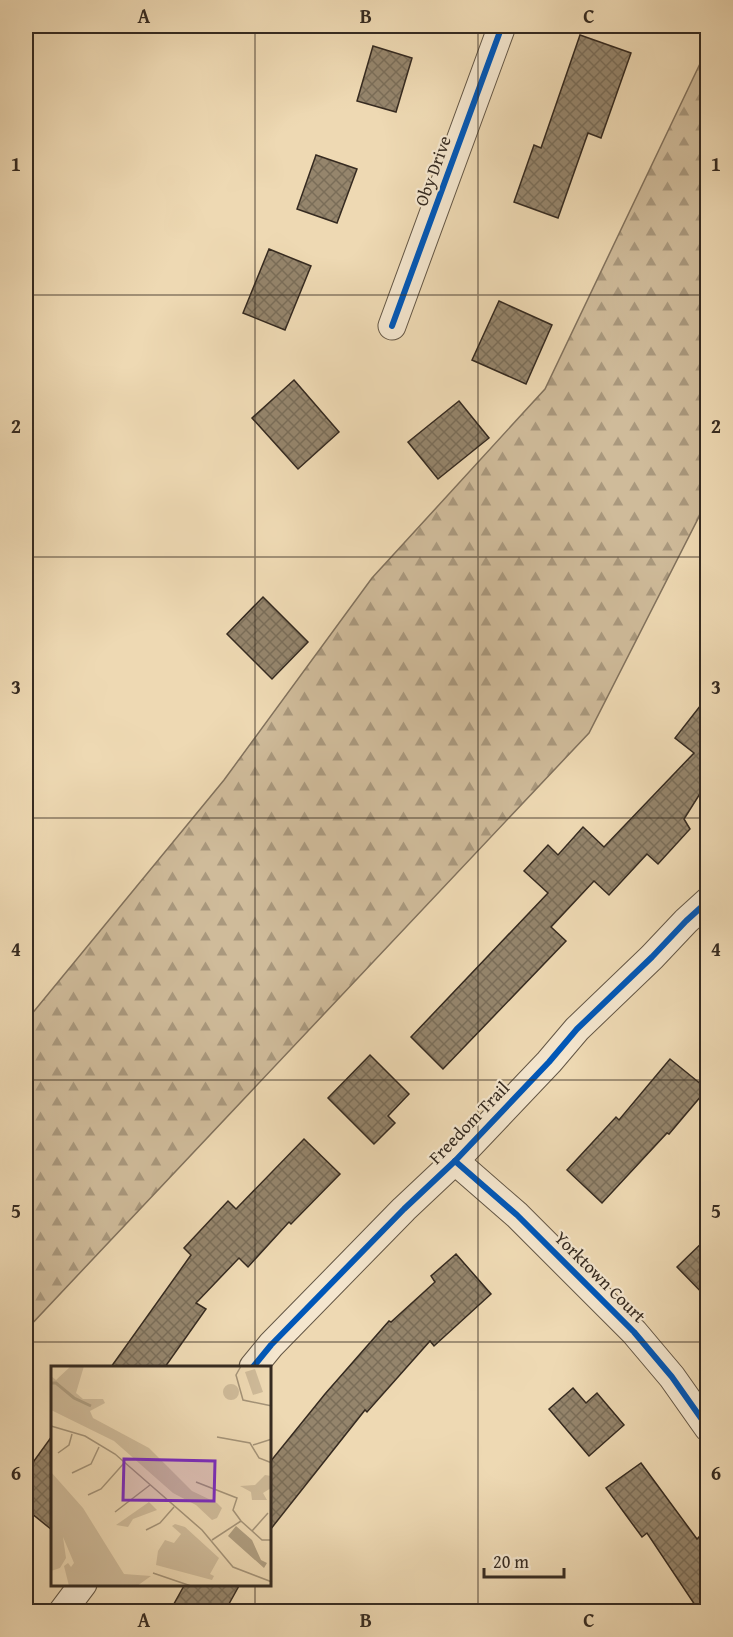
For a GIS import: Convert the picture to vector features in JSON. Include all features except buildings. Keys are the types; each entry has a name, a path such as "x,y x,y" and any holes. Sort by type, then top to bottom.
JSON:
{"street":[{"name":"Oby Drive","path":"392,326 502,26"},
{"name":"Freedom Trail","path":"254,1366 271,1345 404,1209 455,1161 549,1062 577,1029 708,901"},
{"name":"Yorktown Court","path":"455,1161 517,1215 634,1332 672,1377 708,1428"},
{"path":"62,1611 81,1586"}],"green space":[{"path":"707,49 707,501 589,733 26,1330 26,1021 224,780 372,578 545,389"}],"cycle path":[{"path":"392,326 502,26"},
{"path":"254,1366 271,1345 404,1209 455,1161 549,1062 577,1029 708,901"},
{"path":"455,1161 517,1215 634,1332 672,1377 708,1428"}]}
